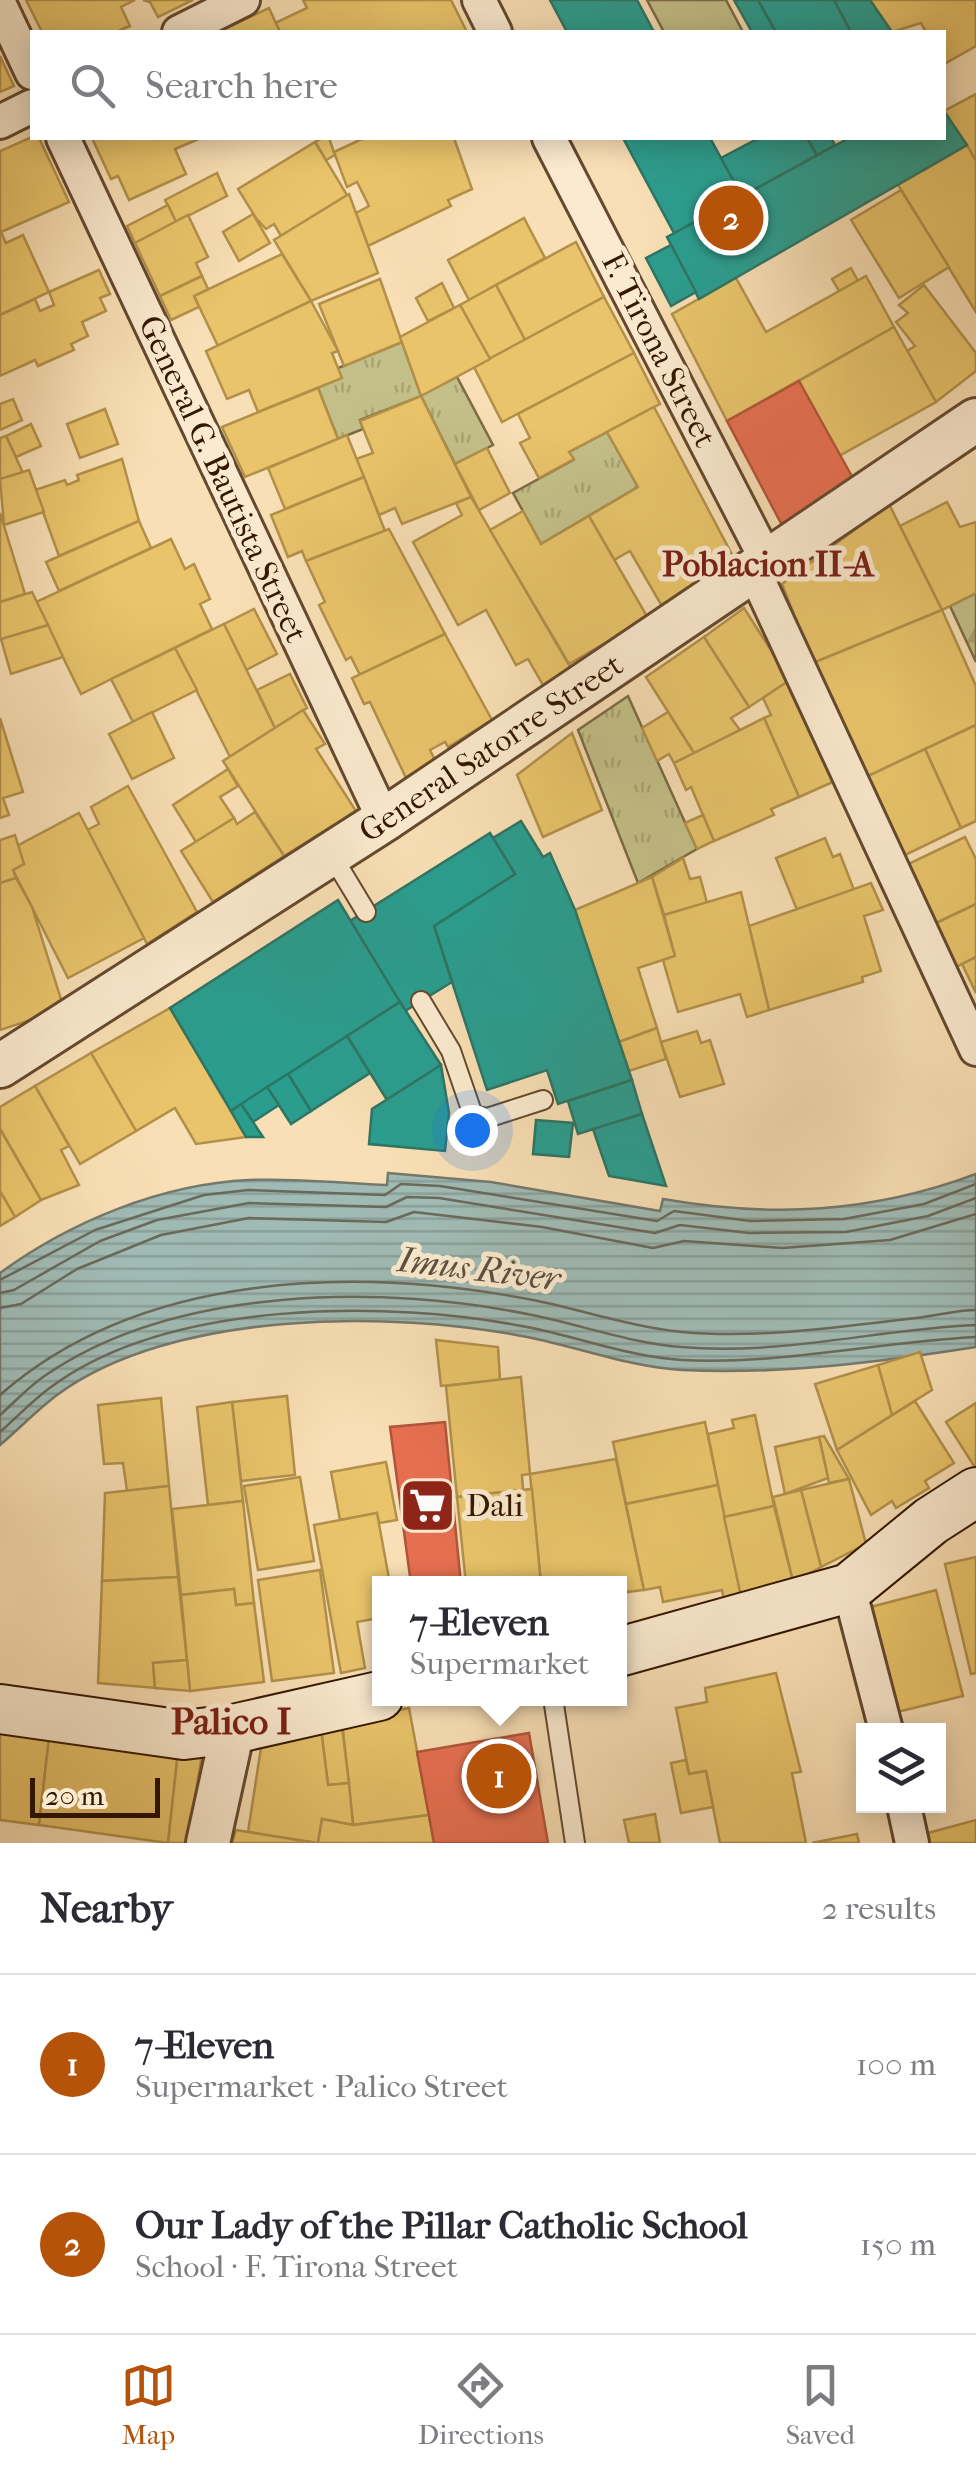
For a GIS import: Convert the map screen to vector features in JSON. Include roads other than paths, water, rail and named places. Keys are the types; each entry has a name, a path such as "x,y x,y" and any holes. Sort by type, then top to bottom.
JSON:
{"main road":[{"path":"627,1650 849,1588 917,1531 976,1492"},
{"path":"0,1709 184,1736 372,1698"}],"street":[{"path":"183,30 243,0"},
{"path":"478,0 494,30"},
{"path":"0,5 30,70"},
{"path":"0,122 30,107"},
{"name":"General G. Bautista Street","path":"64,140 384,820"},
{"name":"F. Tirona Street","path":"551,140 762,568 976,1050"},
{"name":"General Satorre Street","path":"0,1066 384,820 976,420"},
{"path":"849,1588 884,1723"},
{"path":"208,1843 233,1729"},
{"path":"906,1813 912,1843"}],"lane":[{"path":"331,854 366,912"},
{"path":"420,1001 451,1051 477,1118 543,1100"},
{"path":"554,1706 575,1843"}],"water":[{"name":"Imus River","path":"388,1173 491,1182 660,1211 663,1199 743,1209 860,1204 976,1174 976,1347 830,1366 682,1370 472,1328 349,1321 284,1324 220,1332 160,1346 105,1367 57,1395 0,1445 0,1273 86,1222 183,1189 266,1180 387,1185"}],"place":[{"name":"Our Lady of the Pillar Catholic School","path":"731,218"},
{"name":"Dali","path":"427,1505"},
{"name":"7-Eleven","path":"499,1776"}],"district":[{"name":"Poblacion II-A","path":"768,564"},
{"name":"Palico I","path":"231,1721"}]}
